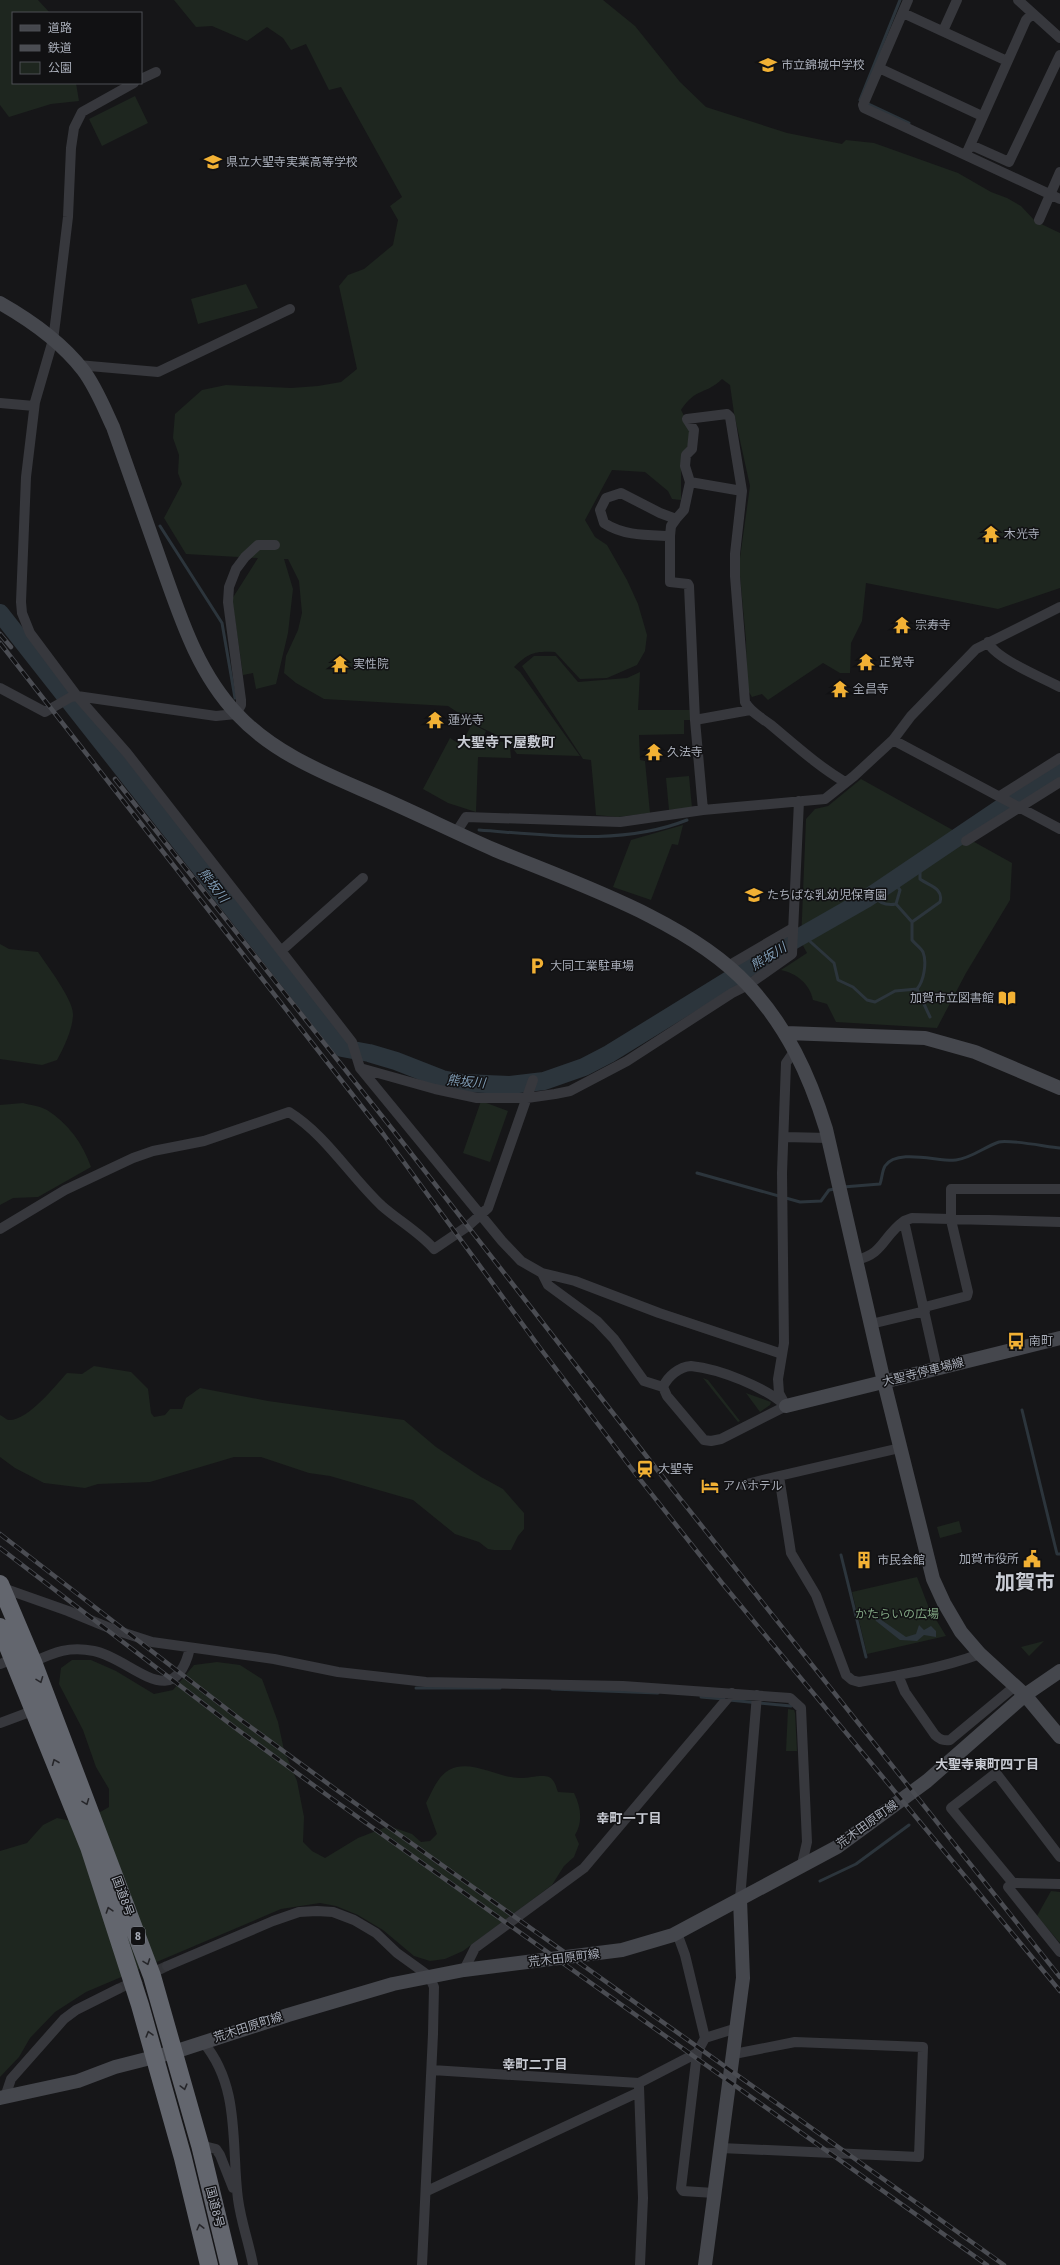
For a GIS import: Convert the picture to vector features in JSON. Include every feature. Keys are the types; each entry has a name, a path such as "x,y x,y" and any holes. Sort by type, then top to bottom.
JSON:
{"highway":[{"name":"国道8号","path":"0,1584 7,1623 7,1662 35,1710 89,1847 155,2057 183,2158 209,2265"},
{"name":"国道8号","path":"7,1623 33,1662 121,1889 152,1976 200,2145 229,2265"}],"street":[{"path":"908,0 862,105 864,108 968,150 1009,162 1060,55"},
{"path":"943,31 958,0"},
{"path":"1018,0 1060,38"},
{"path":"903,14 943,31 1007,62"},
{"path":"968,150 1026,20 1032,14"},
{"path":"879,68 982,116"},
{"path":"142,79 156,72"},
{"path":"132,84 82,112 74,128 71,148 68,217 53,340 34,406 26,477 21,602 22,613 30,633 71,698 127,753 352,1042 359,1065 502,1241 522,1261 542,1273 575,1280 659,1313 782,1354"},
{"path":"968,150 1060,199"},
{"path":"1039,220 1049,194 1060,172"},
{"path":"0,303 16,312 53,340 78,365 100,400 112,427 184,628 202,667 236,714 270,743 298,760 492,848 627,906 682,934 729,967 748,985 786,1033 816,1096 828,1138 884,1382 933,1579 944,1603 961,1632 980,1654 1020,1691 1060,1736"},
{"path":"78,365 158,372 290,309"},
{"path":"0,404 34,406"},
{"path":"703,810 695,720 689,586 688,584 670,582 671,526 684,510 690,482 685,466 686,455 692,449 694,430 687,419 728,414 730,417 742,491 735,554 735,576 744,694 750,710 825,770 845,782"},
{"path":"690,482 742,491"},
{"path":"670,536 632,534 617,531 604,523 600,515 601,505 606,498 621,492 660,513 676,519"},
{"path":"236,714 241,705 241,700 228,602 228,587 236,569 245,557 258,545 275,545"},
{"path":"457,831 466,817 620,822 703,810 825,799 893,740 911,716 933,696 961,664 976,650 988,642 1060,607"},
{"path":"988,642 990,648 1060,687"},
{"path":"0,688 46,712 71,698 216,716 236,714"},
{"path":"695,720 750,710"},
{"path":"893,740 1060,829"},
{"path":"1002,798 1060,758"},
{"path":"966,841 1060,782"},
{"path":"359,1065 435,1088 477,1098 527,1098 570,1090 615,1068 732,993 748,985 792,954 799,802"},
{"path":"281,951 363,878"},
{"path":"729,967 793,930"},
{"path":"786,1033 925,1038 975,1052 1060,1088"},
{"path":"786,1406 779,1392 784,1343 785,1297 782,1173 786,1064 795,1050"},
{"path":"0,1229 65,1190 133,1158 153,1151 204,1141 288,1112 305,1122 381,1205 401,1222 421,1234 434,1249 468,1226 488,1208 533,1080"},
{"path":"784,1136 828,1138"},
{"path":"871,1324 967,1296 968,1292 951,1220 951,1189 1060,1189"},
{"path":"856,1260 870,1257 878,1251 885,1239 904,1221 912,1218 1060,1222"},
{"path":"904,1221 938,1369"},
{"path":"542,1273 548,1285 597,1321 614,1339 644,1381 663,1387 667,1396 704,1440 711,1441 786,1406"},
{"name":"大聖寺停車場線","path":"786,1406 1060,1338"},
{"path":"663,1387 666,1381 682,1367 698,1366 763,1389 776,1397 786,1406"},
{"path":"743,1485 900,1448"},
{"path":"779,1476 791,1553 816,1595 846,1675 852,1680 859,1682 963,1661 980,1654"},
{"path":"0,1587 152,1642 274,1659 338,1672 426,1682 623,1686 790,1698 801,1708 807,1842 802,1864"},
{"path":"33,1662 57,1651 73,1648 96,1651 149,1677 163,1681 173,1679 181,1672 187,1663 190,1648"},
{"name":"荒木田原町線","path":"2,2098 78,2081 115,2067 174,2052 393,1984 464,1970 622,1950 677,1933 802,1864 837,1847 927,1781 1020,1691 1060,1671"},
{"path":"898,1674 905,1692 935,1736 946,1741 950,1740 1020,1691"},
{"path":"464,1970 475,1948 584,1868 732,1693"},
{"path":"705,2265 743,1978 740,1899 757,1695"},
{"path":"0,1723 35,1710"},
{"path":"1013,1883 951,1808 996,1773 1060,1857"},
{"path":"1060,1884 1013,1883 1008,1887 1060,1952"},
{"path":"167,1966 273,1921 299,1912 317,1911 333,1912 354,1920 376,1933 398,1953 429,1976 434,1987 432,2070 427,2191 422,2265"},
{"path":"677,1933 685,1956 705,2038 697,2053 681,2188 683,2191 714,2193"},
{"path":"2,2098 11,2079 64,2019 76,2010 118,1989"},
{"path":"705,2038 737,2028"},
{"path":"203,2042 216,2057 227,2083 232,2122 238,2201"},
{"path":"721,2148 919,2157 923,2048 795,2042 734,2054"},
{"path":"427,2191 639,2088 697,2053"},
{"path":"432,2070 639,2088"},
{"path":"639,2088 643,2198 640,2265"},
{"path":"200,2145 216,2149 220,2155 238,2201 253,2265"}],"green space":[{"path":"0,0 38,0 49,12 12,12 12,84 76,84 79,101 51,104 9,117 0,105"},
{"path":"174,0 603,0 635,26 680,82 706,107 787,133 842,144 846,140 874,143 958,173 991,192 1007,198 1021,206 1035,221 1060,233 1060,588 998,609 866,583 862,621 851,643 850,673 840,673 823,663 768,700 762,694 752,697 747,689 746,640 739,565 750,486 734,413 730,385 722,379 711,387 696,394 681,410 692,431 681,467 681,500 672,499 668,491 645,472 612,470 585,520 595,537 607,545 627,580 638,604 647,635 645,651 637,665 607,678 580,679 555,652 548,652 532,654 514,667 520,672 580,756 517,754 507,740 480,727 448,706 324,699 296,683 284,673 286,656 298,630 302,613 299,581 288,559 284,559 293,589 288,633 276,684 256,689 253,673 243,675 232,599 258,558 186,554 164,518 182,484 178,473 179,455 173,438 175,414 202,390 226,385 291,388 318,386 341,382 357,369 339,286 348,275 364,269 393,245 398,220 390,206 402,197 341,87 329,90 306,44 291,50 283,38 267,27 247,41 212,26 196,27"},
{"path":"135,96 148,123 102,146 89,119"},
{"path":"246,284 258,308 198,324 191,299"},
{"path":"534,656 556,656 578,682 627,678 640,672 638,710 690,710 690,720 684,720 684,734 639,735 640,760 645,761 650,813 618,817 596,815 591,760 583,759 522,666"},
{"path":"472,724 486,731 482,740 505,742 510,747 511,758 478,757 476,812 448,803 423,789 450,738 461,745"},
{"path":"689,776 692,808 669,810 666,778"},
{"path":"861,779 1012,863 1010,900 966,973 937,1028 836,1022 827,1004 813,1000 809,989 802,980 787,971 781,970 807,953 801,942 806,819 815,809 828,806"},
{"path":"683,825 678,845 672,844 651,900 613,887 631,840"},
{"path":"0,944 9,949 38,952 69,1000 72,1008 73,1020 70,1032 57,1060 42,1065 0,1059"},
{"path":"481,1101 508,1111 490,1162 463,1153"},
{"path":"23,1103 47,1110 62,1121 79,1142 91,1167 38,1197 13,1198 0,1205 0,1105"},
{"path":"94,1366 131,1372 148,1389 151,1413 154,1417 165,1415 170,1409 182,1409 186,1398 200,1388 268,1401 404,1420 436,1447 481,1477 503,1489 524,1513 524,1529 518,1536 511,1550 488,1549 479,1542 455,1534 413,1500 330,1476 309,1473 261,1457 234,1457 150,1482 98,1484 85,1488 44,1483 15,1468 0,1457 0,1415 8,1420 24,1415 40,1402 67,1373 82,1374"},
{"path":"703,1378 708,1380 740,1421 738,1422"},
{"path":"746,1393 771,1402 770,1405 760,1412"},
{"path":"959,1521 962,1532 940,1538 937,1527"},
{"name":"かたらいの広場","path":"917,1577 929,1608 946,1636 867,1654 852,1592"},
{"path":"1044,1641 1029,1656 1021,1647"},
{"path":"72,1660 91,1660 116,1671 154,1694 173,1690 194,1665 217,1662 240,1665 262,1679 278,1722 284,1750 297,1781 304,1817 303,1842 312,1851 325,1858 358,1838 389,1826 412,1834 421,1842 430,1841 437,1834 426,1803 435,1785 445,1773 458,1767 466,1766 512,1777 521,1778 546,1776 553,1780 558,1792 574,1793 580,1809 580,1820 578,1830 575,1835 579,1844 574,1857 564,1866 552,1885 463,1951 445,1959 430,1961 414,1956 383,1930 358,1915 336,1906 320,1903 281,1909 86,1992 55,2012 30,2038 19,2057 0,2077 0,1851 27,1843 43,1825 57,1818 81,1823 109,1807 109,1789 96,1767 83,1730 59,1684 61,1668"},
{"path":"788,1709 794,1710 795,1713 797,1751 786,1751"},
{"path":"1051,1891 1060,1892 1060,1943 1037,1916"}],"shaded area":[{"path":"875,1619 880,1619 906,1637 916,1634 919,1625 924,1630 931,1626 936,1631 936,1637 924,1635 917,1641 900,1640"}],"waterway":[{"path":"900,0 860,100 909,123"},
{"path":"160,526 222,623 235,698"},
{"name":"熊坂川","path":"0,613 342,1048 369,1053 396,1061 442,1079 462,1083 510,1085 544,1081 584,1067 609,1054 789,943 866,899 1060,768"},
{"path":"479,830 558,836 611,836 662,828 687,820"},
{"path":"917,989 923,976 925,961 923,952 912,940 912,922 940,902 941,897 938,890 920,879 920,863"},
{"path":"893,881 900,890 896,904"},
{"path":"872,895 883,903 889,905 896,904 912,922"},
{"path":"803,935 834,963 838,980 853,987 867,1000 875,1002 895,991 917,989 930,1017"},
{"path":"843,1187 880,1184 885,1166 891,1161 899,1158 919,1157 956,1160 962,1159 1004,1141 1060,1148"},
{"path":"697,1173 800,1202 821,1201 829,1190 835,1189"},
{"path":"1022,1410 1057,1554 1060,1554"},
{"path":"841,1555 866,1657"},
{"path":"416,1688 500,1688"},
{"path":"552,1689 658,1693"},
{"path":"701,1697 724,1699"},
{"path":"729,1700 791,1706"},
{"path":"820,1881 856,1864 909,1825"}],"tunnel":[{"path":"118,1989 167,1966"}],"railway":[{"path":"0,634 11,647"},
{"path":"0,643 384,1135 540,1348 635,1473 722,1583 1060,1991"},
{"path":"115,779 393,1130 651,1462 1060,1977"},
{"path":"0,1534 241,1720 338,1791 1004,2265"},
{"path":"0,1548 234,1727 331,1798 987,2265"}],"place":[{"name":"市立錦城中学校","path":"768,65"},
{"name":"県立大聖寺実業高等学校","path":"213,162"},
{"name":"木光寺","path":"991,534"},
{"name":"宗寿寺","path":"902,625"},
{"name":"正覚寺","path":"866,662"},
{"name":"実性院","path":"340,664"},
{"name":"全昌寺","path":"840,689"},
{"name":"蓮光寺","path":"435,720"},
{"name":"久法寺","path":"654,752"},
{"name":"たちばな乳幼児保育園","path":"754,895"},
{"name":"大同工業駐車場","path":"537,966"},
{"name":"加賀市立図書館","path":"1007,998"},
{"name":"南町","path":"1016,1341"},
{"name":"大聖寺","path":"645,1469"},
{"name":"アパホテル","path":"710,1486"},
{"name":"加賀市役所","path":"1032,1559"},
{"name":"市民会館","path":"864,1560"}],"district":[{"name":"大聖寺下屋敷町","path":"506,742"},
{"name":"加賀市","path":"1025,1582"},
{"name":"大聖寺東町四丁目","path":"987,1764"},
{"name":"幸町一丁目","path":"629,1818"},
{"name":"幸町二丁目","path":"535,2064"}]}
